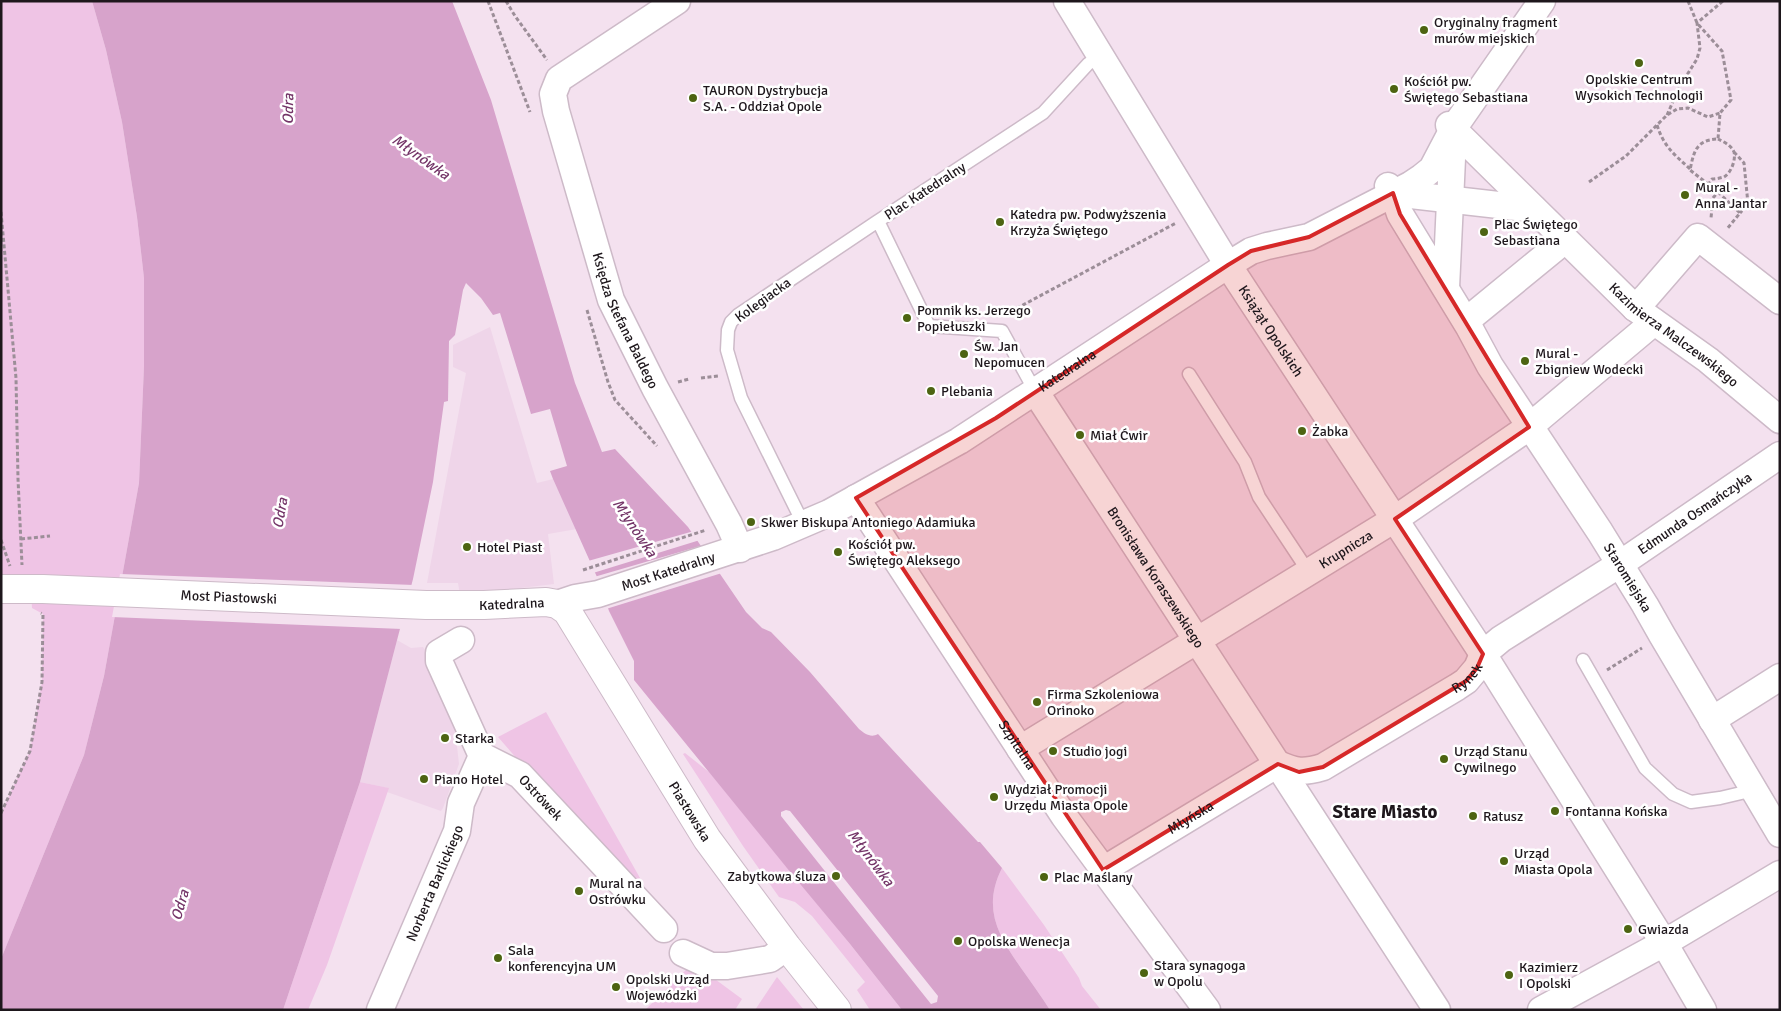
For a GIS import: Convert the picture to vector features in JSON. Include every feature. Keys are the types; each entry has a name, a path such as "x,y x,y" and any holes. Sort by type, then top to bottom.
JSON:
{"street":[{"path":"559,79 677,1"},
{"name":"Książąt Opolskich","path":"1066,1 1228,265 1483,654"},
{"path":"1390,190 1410,185 1432,168 1451,127 1542,1"},
{"name":"Księdza Stefana Baldego","path":"559,79 554,94 556,111 611,300 740,548"},
{"path":"1446,288 1451,127"},
{"path":"1390,190 1400,214 1468,324 1568,243 1451,127"},
{"path":"1390,190 1450,200 1534,209"},
{"name":"Katedralna","path":"740,548 798,527 856,498 959,441 1251,251 1310,237 1390,190"},
{"path":"1705,242 1780,301"},
{"name":"Krupnicza","path":"1020,749 1395,519 1529,427 1645,315 1646,297 1705,242"},
{"name":"Kazimierza Malczewskiego","path":"1568,243 1645,315 1708,360 1780,420"},
{"name":"Staromiejska","path":"1468,324 1490,366 1646,605 1662,636 1780,834"},
{"name":"Bronisława Koraszewskiego","path":"1035,391 1278,764"},
{"name":"Edmunda Osmańczyka","path":"1483,654 1501,639 1620,564 1780,455"},
{"name":"Szpitalna","path":"856,498 1020,749 1103,870 1207,1010"},
{"name":"Most Katedralny","path":"598,594 740,548"},
{"name":"Most Piastowski","path":"6,578 30,590 426,605"},
{"name":"Katedralna","path":"426,605 484,605 530,602 557,604 575,598 598,594"},
{"name":"Piastowska","path":"557,604 567,611 706,839 786,947 837,1010"},
{"path":"461,640 439,653 440,661 482,756"},
{"name":"Rynek","path":"1278,764 1299,772 1323,767 1466,681 1477,668 1483,654"},
{"name":"Rynek","path":"1483,654 1664,943 1703,1010"},
{"path":"1712,720 1780,677"},
{"name":"Ostrówek","path":"482,756 520,775 664,929"},
{"name":"Norberta Barlickiego","path":"380,1010 457,831 461,803 482,756"},
{"path":"1278,764 1436,1010"},
{"name":"Młyńska","path":"1103,870 1278,764"},
{"path":"1541,1010 1664,943 1780,874"},
{"path":"683,953 710,966 727,966 770,959 786,947"}],"lane":[{"name":"Plac Katedralny","path":"1002,331 930,326 878,221 1043,113 1088,64 1100,56"},
{"name":"Kolegiacka","path":"798,527 799,515 741,398 727,350 728,330 738,315 878,221"},
{"path":"1002,331 1035,391"},
{"path":"1189,374 1245,462 1259,497 1308,572"},
{"path":"1583,660 1646,768 1673,794 1691,802 1754,790"}],"path":[{"path":"488,1 523,94"},
{"path":"506,1 559,79"},
{"path":"1667,115 1680,86 1697,59 1700,48 1697,23 1688,1"},
{"path":"1697,23 1723,1"},
{"path":"1588,182 1626,156 1656,125 1677,109 1688,108 1708,117 1720,113 1731,100 1722,51 1697,23"},
{"path":"1718,139 1720,113"},
{"path":"1656,125 1667,149 1740,213"},
{"path":"1690,170 1694,152 1701,143 1718,139 1728,143 1744,163 1748,204 1705,242"},
{"path":"1708,185 1712,179 1723,177 1730,172 1734,162 1734,152"},
{"path":"1705,242 1711,220 1713,198 1718,192"},
{"path":"1,212 16,378 21,538 30,590 43,614 42,682 30,751 1,813"},
{"path":"1002,331 1008,313 1183,219"},
{"path":"583,570 715,527"},
{"path":"21,538 50,536"},
{"path":"1,540 6,578"},
{"path":"1594,678 1662,636"}],"highlighted area":[{"path":"1393,193 1400,214 1529,427 1395,519 1483,654 1477,668 1466,681 1323,767 1299,772 1278,764 1103,870 856,498 996,418 1251,251 1309,237"}],"shaded area":[{"path":"1,1 92,1 106,50 122,122 137,217 144,278 144,366 139,483 104,676 84,755 1,959 1,813 30,751 42,682 43,614 32,608 31,589 1,589"},
{"path":"490,327 537,483 553,479 577,529 548,534 554,584 460,595 458,583 427,583 466,373 453,367 453,345"},
{"path":"397,640 411,648 423,647 428,654 454,720 459,764 441,811 387,792 388,788 360,782"},
{"path":"546,712 640,878 628,887 498,737"},
{"path":"685,753 709,772 902,1010 870,1010 857,990 865,982 812,916 795,902 779,897 743,846 683,754"},
{"path":"360,782 389,788 327,965 308,1010 283,1010"},
{"path":"1002,868 1044,925 1079,978 1082,986 1101,1010 1050,1010 1013,956 995,921 993,896"},
{"path":"688,968 708,974 742,999 735,1010 645,1010"},
{"path":"777,977 804,1010 755,1010"}],"water":[{"path":"92,1 452,1 491,100 575,383 602,452 615,449 688,527 746,612 762,628 771,632 810,672 859,729 868,735 878,734 980,842 1002,868 993,896 995,921 1013,956 1050,1010 902,1010 634,680 634,661 609,611 597,577 550,471 567,466 550,409 531,414 500,313 493,315 481,298 466,283 455,335 449,341 448,401 444,402 433,482 413,579 360,782 283,1010 1,1010 1,959 84,755 104,676 139,483 144,366 144,278 137,217 122,122 106,50","holes":["790,811 938,996 937,1002 931,1004 781,816 781,812"]}],"pier":[{"path":"694,531 700,540 593,573 588,561"},
{"path":"704,545 722,573 606,609 600,588 594,577"},
{"path":"120,574 414,585 402,629 112,617"}],"place":[{"name":"Oryginalny fragment murów miejskich","path":"1424,30"},
{"name":"Opolskie Centrum Wysokich Technologii","path":"1639,63"},
{"name":"Kościół pw. Świętego Sebastiana","path":"1394,89"},
{"name":"TAURON Dystrybucja S.A. - Oddział Opole","path":"693,98"},
{"name":"Mural - Anna Jantar","path":"1685,195"},
{"name":"Katedra pw. Podwyższenia Krzyża Świętego","path":"1000,222"},
{"name":"Plac Świętego Sebastiana","path":"1484,232"},
{"name":"Pomnik ks. Jerzego Popiełuszki","path":"907,318"},
{"name":"Św. Jan Nepomucen","path":"964,354"},
{"name":"Mural - Zbigniew Wodecki","path":"1525,361"},
{"name":"Plebania","path":"931,391"},
{"name":"Żabka","path":"1302,431"},
{"name":"Miał Ćwir","path":"1080,435"},
{"name":"Skwer Biskupa Antoniego Adamiuka","path":"751,522"},
{"name":"Hotel Piast","path":"467,547"},
{"name":"Kościół pw. Świętego Aleksego","path":"838,552"},
{"name":"Firma Szkoleniowa Orinoko","path":"1037,702"},
{"name":"Starka","path":"445,738"},
{"name":"Studio jogi","path":"1053,751"},
{"name":"Urząd Stanu Cywilnego","path":"1444,759"},
{"name":"Piano Hotel","path":"424,779"},
{"name":"Wydział Promocji Urzędu Miasta Opole","path":"994,797"},
{"name":"Fontanna Końska","path":"1555,811"},
{"name":"Ratusz","path":"1473,816"},
{"name":"Urząd Miasta Opola","path":"1504,861"},
{"name":"Zabytkowa śluza","path":"836,876"},
{"name":"Plac Maślany","path":"1044,877"},
{"name":"Mural na Ostrówku","path":"579,891"},
{"name":"Gwiazda","path":"1628,929"},
{"name":"Opolska Wenecja","path":"958,941"},
{"name":"Sala konferencyjna UM","path":"498,958"},
{"name":"Stara synagoga w Opolu","path":"1144,973"},
{"name":"Kazimierz I Opolski","path":"1509,975"},
{"name":"Opolski Urząd Wojewódzki","path":"616,987"}],"district":[{"name":"Stare Miasto","path":"1385,812"}],"water label":[{"name":"Odra","path":"288,109"},
{"name":"Młynówka","path":"421,157"},
{"name":"Odra","path":"280,513"},
{"name":"Młynówka","path":"635,528"},
{"name":"Młynówka","path":"871,858"},
{"name":"Odra","path":"180,905"}]}
